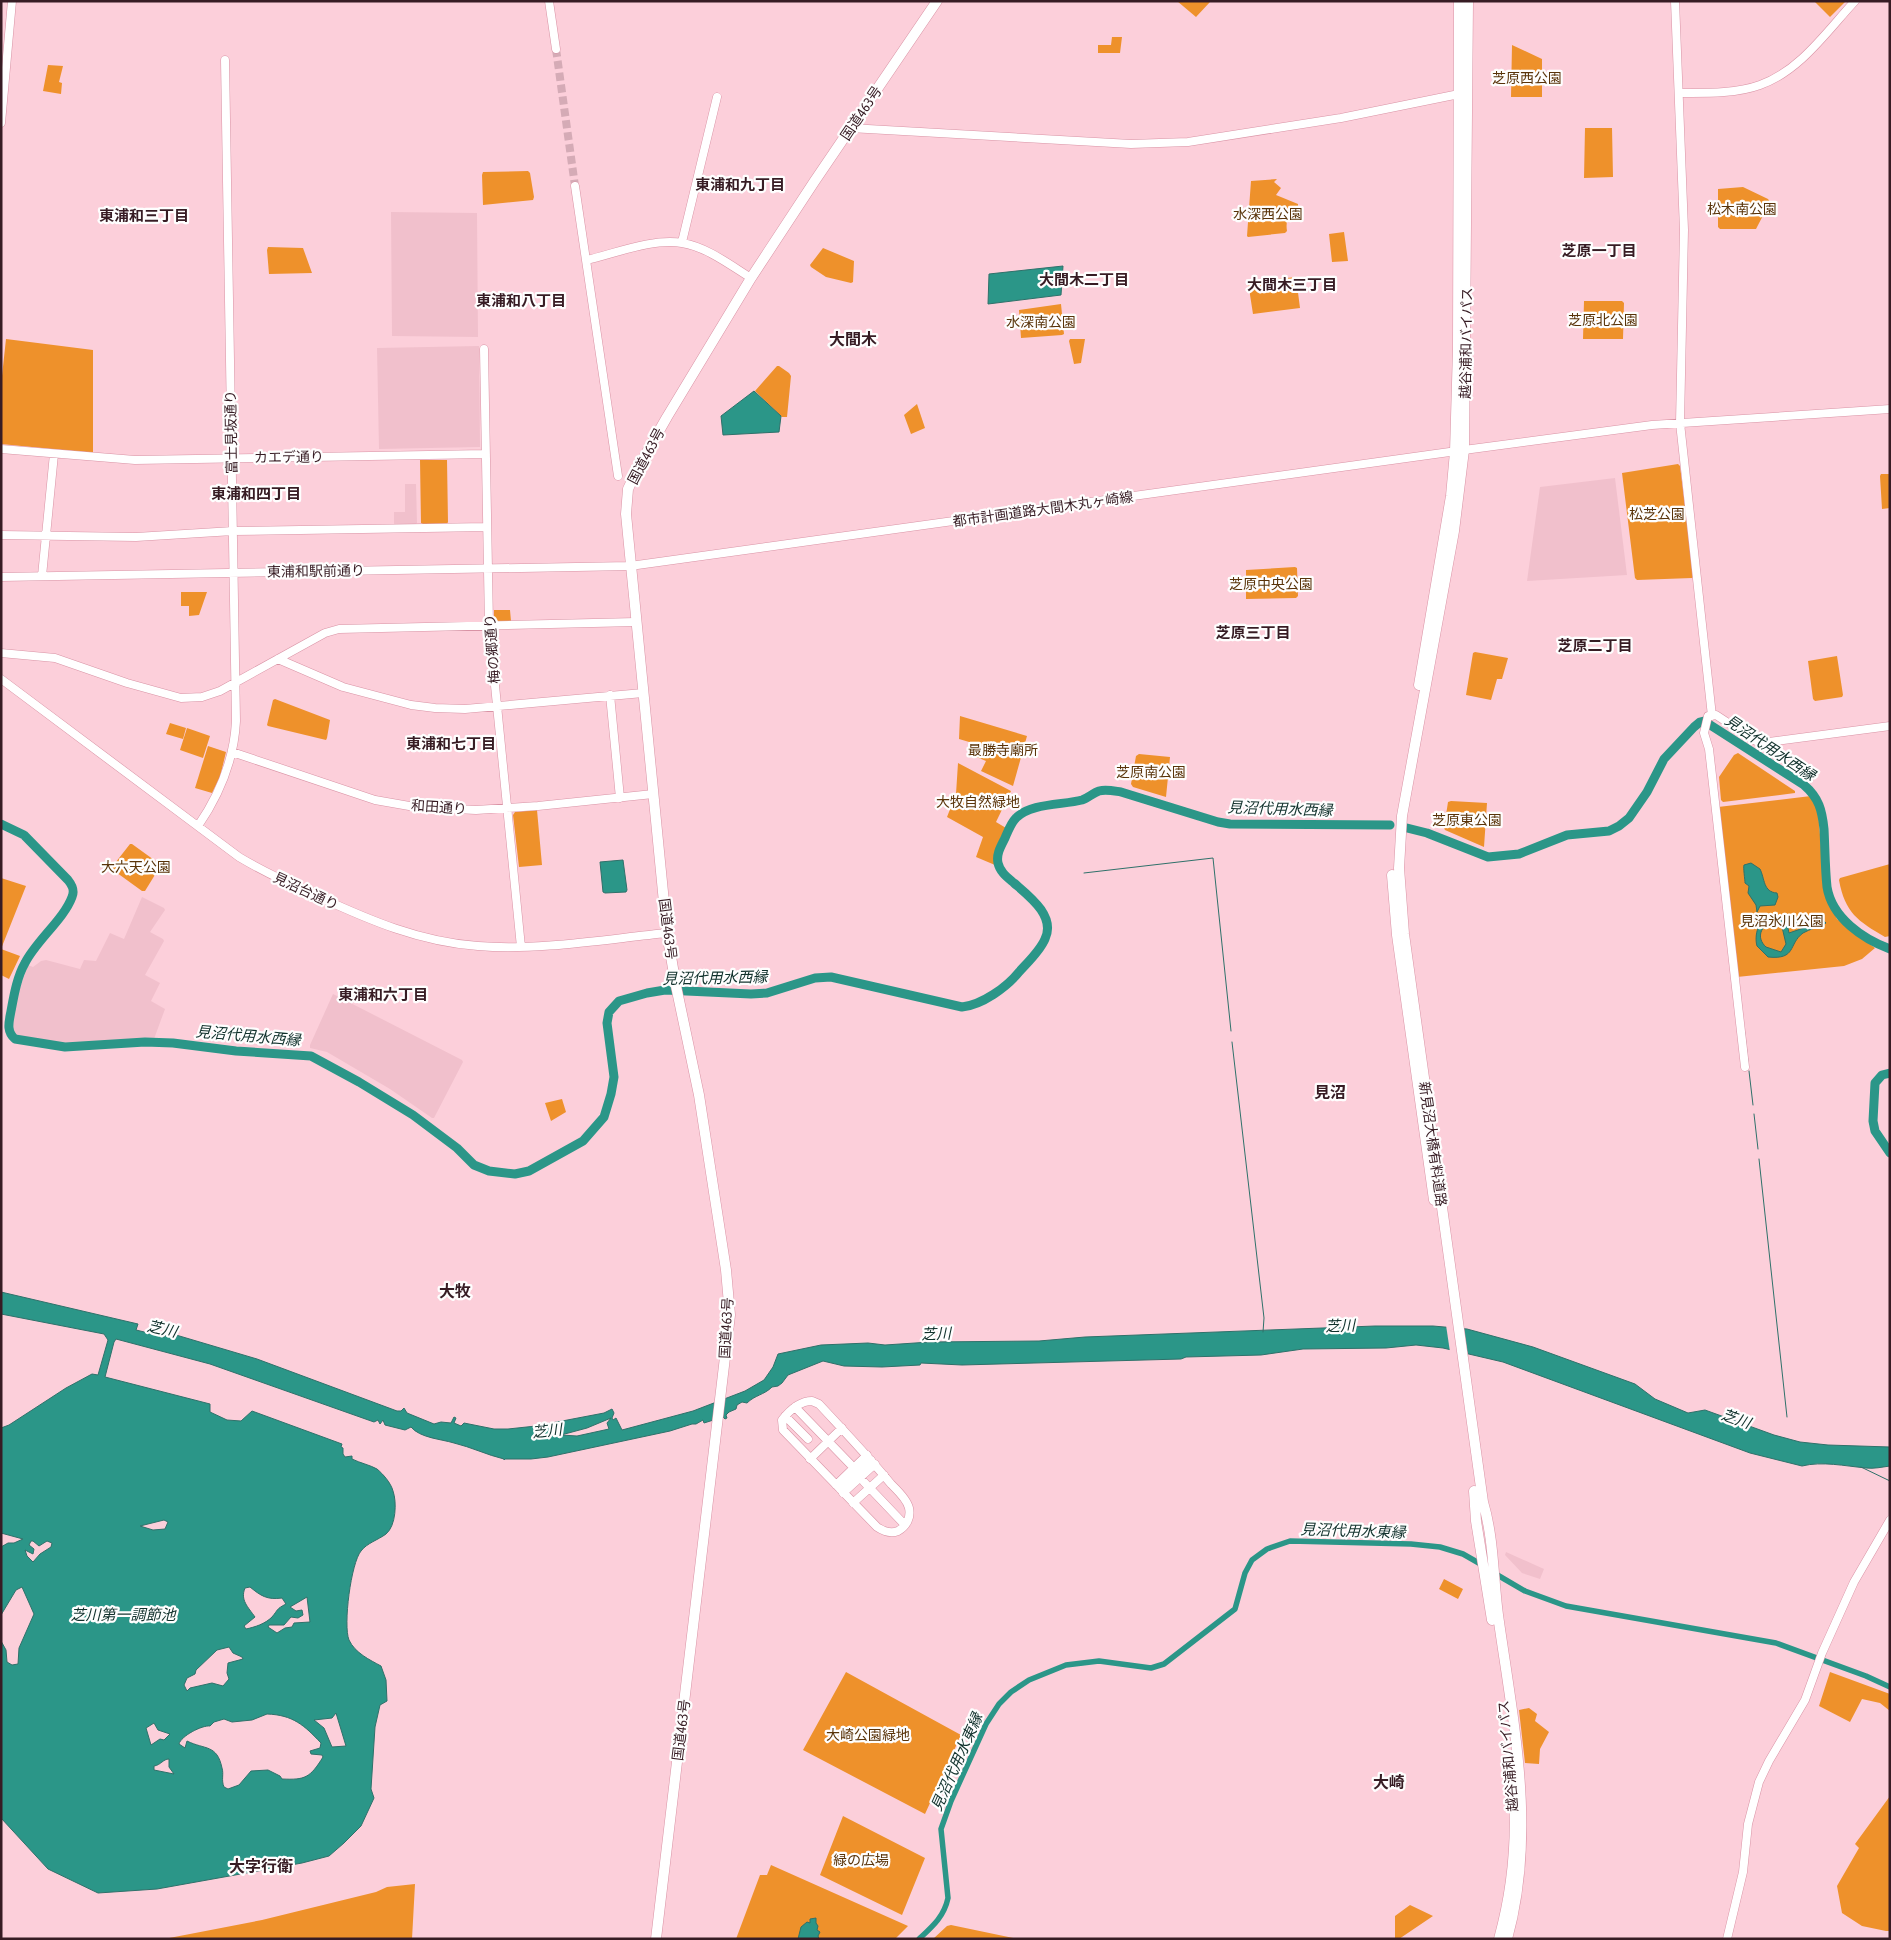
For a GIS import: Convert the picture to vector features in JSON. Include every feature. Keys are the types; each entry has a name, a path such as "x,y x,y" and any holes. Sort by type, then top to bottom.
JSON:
{"highway":[{"name":"国道463号","path":"656,1939 730,1315 728,1287 699,1096 667,933 630,566 626,501 631,483 685,385 751,278 937,1"},
{"name":"越谷浦和バイパス","path":"1459,1 1464,93"},
{"name":"越谷浦和バイパス","path":"1423,680 1454,531 1460,451 1458,348 1468,1"},
{"name":"新見沼大橋有料道路","path":"1423,680 1412,739 1402,816 1399,868 1401,909 1483,1502 1488,1519 1493,1604"},
{"name":"越谷浦和バイパス","path":"1493,1604 1513,1789 1513,1847 1510,1883 1498,1939"},
{"name":"越谷浦和バイパス","path":"1493,1604 1516,1747 1522,1812 1518,1884 1507,1939"}],"street":[{"path":"1,123 12,1"},
{"path":"549,1 556,49"},
{"path":"1675,1 1684,230 1680,423 1710,716 1704,732 1709,749 1745,1067"},
{"path":"1680,93 1736,90 1760,85 1777,77 1803,57 1855,1"},
{"name":"富士見坂通り","path":"198,826 218,794 232,752 236,721 225,60"},
{"path":"850,128 1131,144 1188,142 1341,118 1464,93"},
{"path":"682,242 717,97"},
{"path":"575,186 618,476"},
{"path":"587,260 658,242 682,242 700,248 751,278"},
{"name":"梅の郷通り","path":"484,349 489,626 521,947"},
{"name":"都市計画道路大間木丸ヶ崎線","path":"630,566 1460,451 1680,423 1890,409"},
{"name":"カエデ通り","path":"1,449 135,460 486,454"},
{"path":"42,576 54,454"},
{"path":"1,535 136,537 233,532 487,527"},
{"name":"東浦和駅前通り","path":"1,576 630,566"},
{"path":"1,653 55,658 181,698 192,699 210,695 325,633 338,629 636,622"},
{"path":"278,658 343,687 411,705 449,709 643,693"},
{"name":"見沼台通り","path":"1,680 229,850 261,870 379,923 404,932 444,942 478,946 521,947 667,933"},
{"path":"610,695 620,798"},
{"path":"1710,716 1716,715 1761,743 1890,726"},
{"name":"和田通り","path":"232,752 375,800 415,807 446,810 508,808 653,794"},
{"path":"804,1402 816,1402 871,1460 908,1504 910,1514 905,1525 897,1531 887,1532 881,1530 810,1459 782,1427 782,1420 785,1416 804,1402"},
{"path":"795,1407 854,1468"},
{"path":"785,1416 808,1439"},
{"path":"810,1459 842,1428"},
{"path":"799,1447 817,1430"},
{"path":"840,1489 854,1468 871,1460"},
{"path":"840,1489 871,1460"},
{"path":"853,1503 867,1485 884,1475"},
{"path":"867,1485 905,1525"},
{"path":"1728,1939 1743,1872 1748,1824 1754,1797 1768,1761 1806,1700 1818,1664 1854,1582 1890,1520"}],"shaded area":[{"path":"391,212 477,213 478,337 392,336"},
{"path":"479,346 480,447 379,449 377,348"},
{"path":"1615,478 1627,575 1527,581 1540,487"},
{"path":"405,484 416,484 417,523 415,525 394,524 394,512 405,512"},
{"path":"142,897 165,910 150,932 164,941 145,975 160,983 151,1001 165,1009 154,1039 57,1044 16,1035 12,1031 16,999 28,965 33,967 46,960 80,969 84,960 96,961 110,933 124,939"},
{"path":"333,994 462,1060 463,1062 434,1118 390,1089 327,1052 310,1048"},
{"path":"1506,1552 1544,1569 1540,1579 1522,1573 1505,1555"}],"green space":[{"path":"1177,1 1209,1 1210,2 1196,17"},
{"path":"1814,1 1846,1 1830,17"},
{"path":"1112,37 1122,37 1120,53 1098,53 1098,45 1111,45"},
{"name":"芝原西公園","path":"1512,45 1542,59 1542,97 1511,97"},
{"path":"48,65 63,66 59,82 62,83 61,94 43,91"},
{"path":"1585,128 1612,128 1613,177 1584,178"},
{"path":"528,171 530,173 533,200 483,205 483,172"},
{"name":"水深西公園","path":"1277,179 1274,182 1281,188 1276,195 1298,204 1287,220 1287,231 1285,233 1248,237 1251,181"},
{"name":"松木南公園","path":"1743,187 1768,199 1770,202 1756,229 1720,229 1718,227 1718,189"},
{"path":"1344,232 1348,261 1332,262 1329,234"},
{"path":"268,247 303,248 312,273 269,274"},
{"path":"823,248 854,261 853,282 826,277 811,267 810,265"},
{"path":"1296,277 1300,308 1253,314 1248,282"},
{"name":"芝原北公園","path":"1584,301 1622,301 1624,303 1623,339 1583,339"},
{"name":"水深南公園","path":"1061,304 1064,334 1021,338 1019,310"},
{"path":"6,339 93,350 93,453 1,444 1,385"},
{"path":"1070,339 1085,339 1081,363 1074,364"},
{"path":"777,366 791,376 787,417 782,417 755,391"},
{"path":"917,404 925,428 911,434 904,415"},
{"path":"420,460 447,460 447,524 425,525 421,523"},
{"name":"松芝公園","path":"1678,464 1680,466 1694,576 1692,578 1637,580 1635,578 1622,473"},
{"path":"1881,474 1890,474 1890,508 1882,509"},
{"name":"芝原中央公園","path":"1297,568 1298,596 1296,598 1246,599 1246,570"},
{"path":"181,592 207,592 199,615 189,616 189,606 181,606"},
{"path":"494,610 510,610 511,621 494,622"},
{"path":"1473,653 1508,658 1502,679 1497,679 1491,700 1466,695"},
{"path":"1837,656 1843,695 1842,697 1815,701 1813,699 1808,661"},
{"path":"275,699 330,720 326,740 268,726 273,700"},
{"name":"最勝寺廟所","path":"960,716 1027,736 1013,786 981,771 986,761 974,756 976,744 959,739"},
{"path":"170,723 186,728 183,739 166,734"},
{"path":"187,728 210,736 203,758 180,750"},
{"path":"208,746 226,752 220,777 212,793 195,788"},
{"path":"1738,753 1795,791 1795,793 1723,802 1721,800 1719,777 1734,755"},
{"name":"芝原南公園","path":"1139,754 1170,757 1166,797 1133,787 1131,784 1136,756"},
{"name":"大牧自然緑地","path":"958,763 1011,791 996,822 1006,828 997,845 995,865 976,857 983,837 947,817 956,794"},
{"name":"見沼氷川公園","path":"1811,796 1818,810 1824,884 1828,901 1837,919 1875,948 1862,959 1844,966 1737,977 1718,807"},
{"name":"芝原東公園","path":"1448,802 1487,803 1484,847 1445,830"},
{"path":"537,810 542,865 519,867 513,815 515,812"},
{"name":"大六天公園","path":"130,844 161,865 145,891 142,891 113,870 112,867"},
{"path":"1890,864 1890,936 1885,937 1854,915 1845,901 1839,880 1840,878"},
{"path":"1,878 26,886 1,949"},
{"path":"1,949 20,956 9,979 1,975"},
{"path":"562,1099 566,1112 551,1121 545,1103"},
{"path":"1444,1579 1463,1589 1458,1599 1439,1589"},
{"name":"大崎公園緑地","path":"846,1672 961,1735 925,1814 803,1750"},
{"path":"1830,1672 1890,1694 1890,1711 1880,1703 1862,1699 1850,1722 1819,1706"},
{"path":"1529,1708 1537,1714 1535,1721 1549,1732 1540,1749 1539,1764 1525,1763 1519,1710"},
{"path":"1890,1796 1890,1931 1886,1931 1862,1926 1842,1913 1837,1886 1859,1848 1855,1844"},
{"name":"緑の広場","path":"843,1816 925,1858 902,1915 820,1875"},
{"path":"771,1865 908,1926 895,1939 736,1939 760,1875 767,1875"},
{"path":"415,1884 412,1939 164,1939 262,1920 376,1892 387,1887"},
{"path":"1410,1905 1433,1916 1399,1939 1395,1939 1395,1916"},
{"path":"951,1925 1018,1939 933,1939 947,1926"}],"water":[{"path":"1063,266 1061,295 988,304 989,274"},
{"path":"754,391 781,416 779,432 723,435 721,416"},
{"path":"623,860 626,892 603,892 600,862"},
{"path":"1751,863 1760,869 1767,888 1777,893 1778,897 1775,905 1760,906 1757,912 1756,905 1748,893 1749,886 1745,883 1744,865"},
{"path":"1823,914 1822,917 1788,928 1789,933 1824,921 1826,923 1803,933 1798,937 1788,954 1784,956 1768,957 1757,946 1758,928 1767,919 1774,918 1788,923 1795,923","holes":["1774,922 1782,927 1786,944 1781,952 1766,947 1760,936 1765,926"]},
{"name":"芝川第一調節池","path":"1,1292 138,1324 136,1330 165,1337 166,1332 257,1359 397,1411 401,1411 404,1408 407,1413 434,1424 441,1422 451,1423 454,1417 456,1418 454,1423 461,1426 464,1423 494,1429 536,1426 604,1413 612,1409 614,1413 612,1418 613,1420 616,1418 622,1430 693,1411 745,1391 764,1380 773,1367 778,1354 821,1345 1039,1341 1085,1337 1375,1326 1433,1326 1467,1329 1533,1347 1635,1384 1655,1399 1688,1413 1705,1410 1774,1435 1800,1442 1890,1447 1890,1466 1872,1468 1826,1464 1802,1466 1750,1453 1503,1362 1443,1348 1416,1345 1386,1348 1303,1349 1261,1355 1186,1357 1181,1359 962,1365 921,1363 920,1365 882,1367 844,1366 823,1361 788,1375 778,1386 772,1387 747,1403 742,1402 737,1405 736,1409 726,1415 727,1418 725,1419 723,1417 704,1423 703,1420 696,1424 670,1431 548,1457 504,1460 460,1445 425,1436 411,1427 405,1430 385,1425 383,1420 380,1424 378,1420 374,1422 210,1364 116,1339 105,1377 210,1404 210,1412 227,1420 241,1421 252,1411 342,1444 341,1447 345,1457 352,1456 352,1459 377,1469 384,1476 392,1488 395,1507 394,1520 389,1530 386,1534 363,1548 357,1558 349,1594 347,1632 349,1640 359,1652 381,1666 386,1680 387,1701 380,1705 375,1727 371,1789 374,1798 361,1826 329,1856 302,1863 157,1889 98,1893 48,1869 1,1818 1,1641 6,1650 7,1662 12,1665 18,1664 19,1648 34,1614 22,1587 16,1590 1,1615 1,1547 23,1539 1,1533 1,1428 9,1425 66,1388 92,1374 98,1375 108,1340 104,1334 1,1314","holes":["611,1418 607,1423 609,1429 577,1436 561,1435 587,1428","164,1520 168,1522 165,1529 153,1530 140,1526","31,1541 39,1546 47,1541 52,1543 51,1547 40,1554 33,1562 27,1556 25,1550 33,1554 34,1549 29,1545","250,1587 264,1597 282,1598 286,1604 279,1608 266,1622 246,1629 244,1626 255,1617 243,1596 245,1588","307,1597 310,1622 294,1623 292,1627 285,1628 277,1633 268,1627 269,1625 284,1625 291,1617 298,1618 303,1615 302,1610 296,1611 290,1607","229,1647 233,1653 243,1659 228,1663 227,1673 229,1679 223,1686 212,1683 190,1688 187,1691 184,1685 187,1678 195,1674 196,1670 217,1650","336,1713 346,1746 332,1747 324,1728 314,1720 332,1718","267,1714 284,1716 303,1726 321,1743 320,1748 310,1751 311,1754 322,1755 323,1757 314,1769 302,1778 282,1779 268,1770 251,1771 239,1785 228,1789 224,1787 223,1770 220,1760 213,1751 187,1741 185,1748 179,1744 192,1732 224,1719 232,1722 252,1720","154,1723 158,1730 170,1734 164,1740 160,1739 151,1745 146,1728","169,1759 169,1767 174,1774 154,1770 154,1766"]},
{"path":"816,1918 817,1930 820,1932 819,1939 798,1939 801,1927 807,1922 810,1923 810,1919"}],"pier":[{"path":"1446,1325 1463,1326 1468,1357 1450,1352"}],"waterway":[{"name":"見沼代用水西縁","path":"1407,828 1427,833 1488,857 1519,854 1567,835 1609,831 1629,818 1647,792 1664,759 1694,727 1704,721 1804,785 1813,795 1821,810 1823,822 1826,880 1830,898 1842,918 1850,926 1869,939 1890,949"},
{"name":"見沼代用水西縁","path":"1,824 24,835 68,880 73,890 73,894 63,914 36,946 20,974 9,1023 10,1033 15,1039 65,1047 145,1042 173,1043 236,1051 311,1056 359,1082 413,1115 457,1148 474,1165 489,1171 515,1174 529,1171 583,1141 604,1117 614,1077 607,1023 609,1012 619,1001 665,990 767,993 815,978 831,977 962,1007 978,1003 1001,989 1014,978 1037,952 1045,939 1047,931 1047,922 1039,907 1004,874 998,863 999,850 1011,825 1022,813 1047,805 1082,800 1099,791 1107,790 1121,792 1230,824 1390,825"},
{"path":"1084,873 1213,858 1231,1031"},
{"path":"1744,1027 1748,1062"},
{"path":"1232,1042 1264,1318 1263,1332"},
{"path":"1749,1071 1753,1105"},
{"name":"見沼代用水西縁","path":"1890,1073 1882,1075 1875,1083 1873,1121 1875,1131 1890,1153"},
{"path":"1754,1114 1758,1149"},
{"path":"1759,1159 1787,1417"},
{"path":"1861,1467 1890,1481"},
{"name":"見沼代用水東縁","path":"919,1939 933,1926 944,1911 948,1898 941,1829 951,1801 986,1724 999,1704 1011,1692 1029,1680 1066,1665 1099,1661 1151,1668 1164,1664 1235,1609 1245,1573 1252,1560 1267,1549 1290,1541 1411,1544 1440,1547 1463,1554 1484,1566"},
{"name":"見沼代用水東縁","path":"1494,1573 1525,1591 1566,1606 1776,1643 1866,1676 1890,1687"}],"tunnel":[{"path":"556,49 575,186"}],"district":[{"name":"東浦和九丁目","path":"740,185"},
{"name":"東浦和三丁目","path":"144,216"},
{"name":"芝原一丁目","path":"1599,251"},
{"name":"大間木二丁目","path":"1084,280"},
{"name":"大間木三丁目","path":"1292,285"},
{"name":"東浦和八丁目","path":"521,301"},
{"name":"大間木","path":"853,339"},
{"name":"東浦和四丁目","path":"256,494"},
{"name":"芝原三丁目","path":"1253,633"},
{"name":"芝原二丁目","path":"1595,646"},
{"name":"東浦和七丁目","path":"451,744"},
{"name":"東浦和六丁目","path":"383,995"},
{"name":"見沼","path":"1330,1092"},
{"name":"大牧","path":"455,1291"},
{"name":"大崎","path":"1389,1782"},
{"name":"大字行衛","path":"261,1866"}],"water label":[{"name":"芝川","path":"1340,1326"},
{"name":"芝川","path":"162,1329"},
{"name":"芝川","path":"936,1334"},
{"name":"芝川","path":"1736,1419"},
{"name":"芝川","path":"547,1431"}]}
